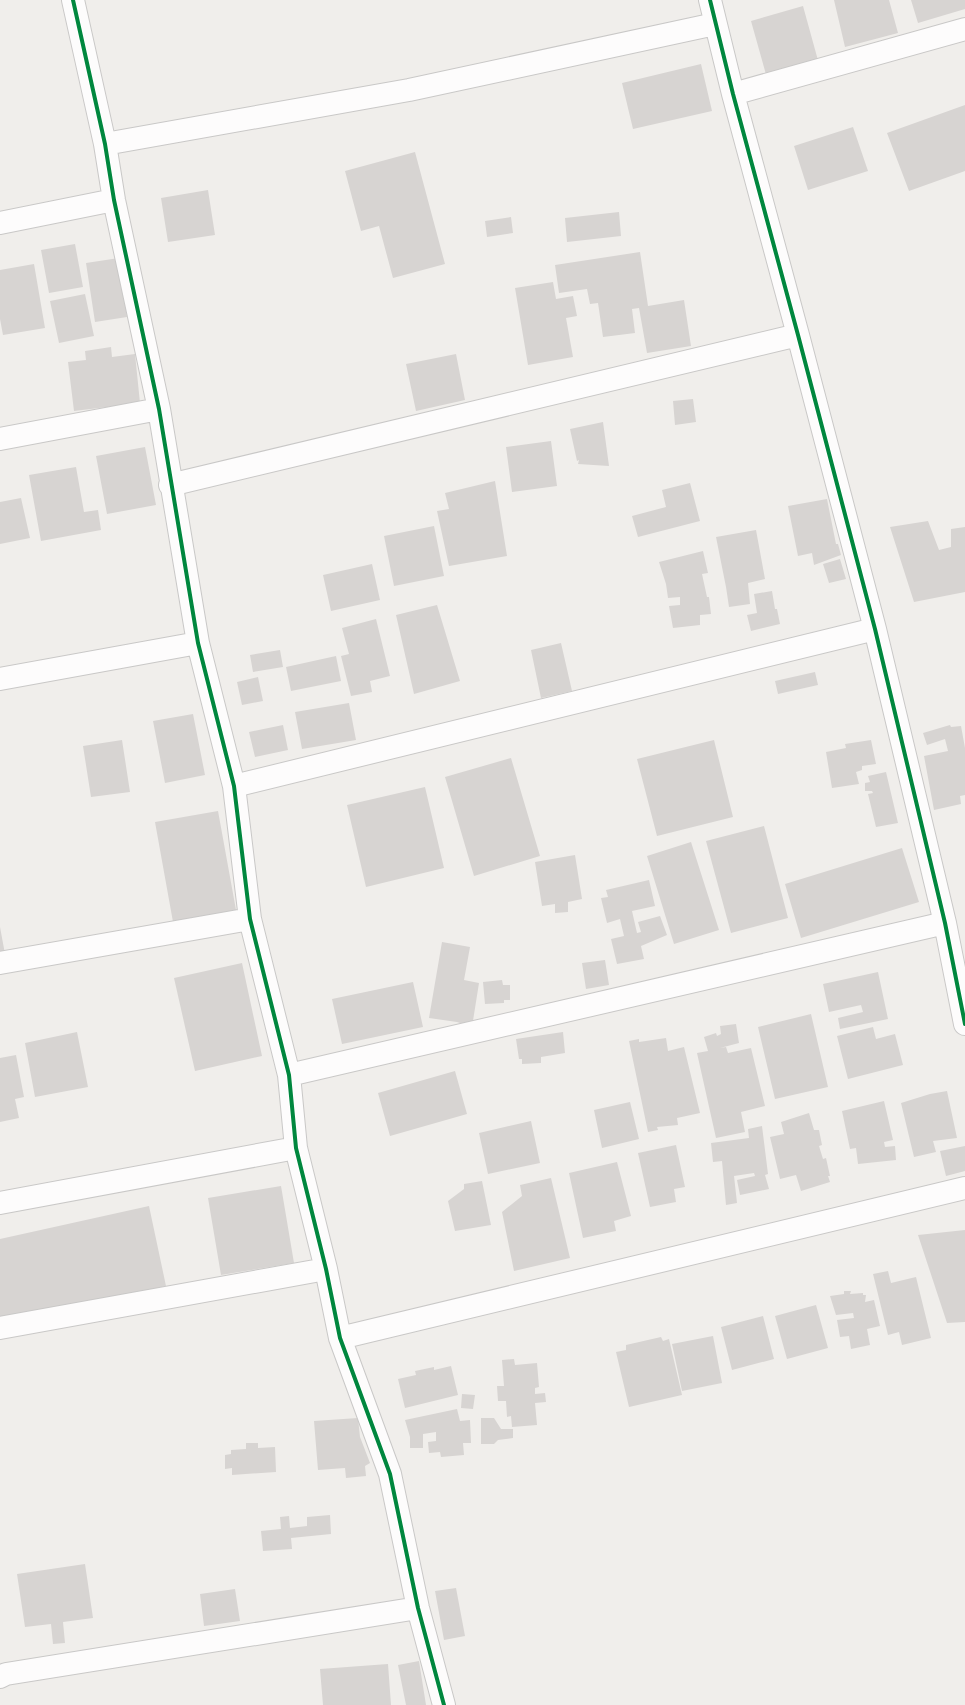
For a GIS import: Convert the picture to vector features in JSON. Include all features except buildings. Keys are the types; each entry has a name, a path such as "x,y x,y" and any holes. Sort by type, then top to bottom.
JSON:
{"street":[{"path":"73,0 105,144 114,200 159,409 170,485 198,643 234,786 250,919 289,1074 296,1148 326,1269 340,1338 390,1474 418,1608 444,1705"},
{"path":"710,0 733,94 875,629 945,923 965,1024"},
{"path":"105,144 409,90 715,24"},
{"path":"733,94 965,29"},
{"path":"0,223 114,200"},
{"path":"170,485 798,335"},
{"path":"0,439 159,409"},
{"path":"234,786 875,629"},
{"path":"0,679 198,643"},
{"path":"0,963 250,919"},
{"path":"289,1074 945,923"},
{"path":"0,1203 296,1148"},
{"path":"340,1338 965,1188"},
{"path":"0,1328 326,1269"},
{"path":"0,1677 6,1674 418,1608"}],"cycle path":[{"path":"73,0 105,144 114,200 159,409 198,643 234,786 250,919 289,1075 296,1148 326,1269 340,1338 390,1474 418,1608 444,1705"},
{"path":"710,0 733,94 875,629 945,923 965,1024"}]}
